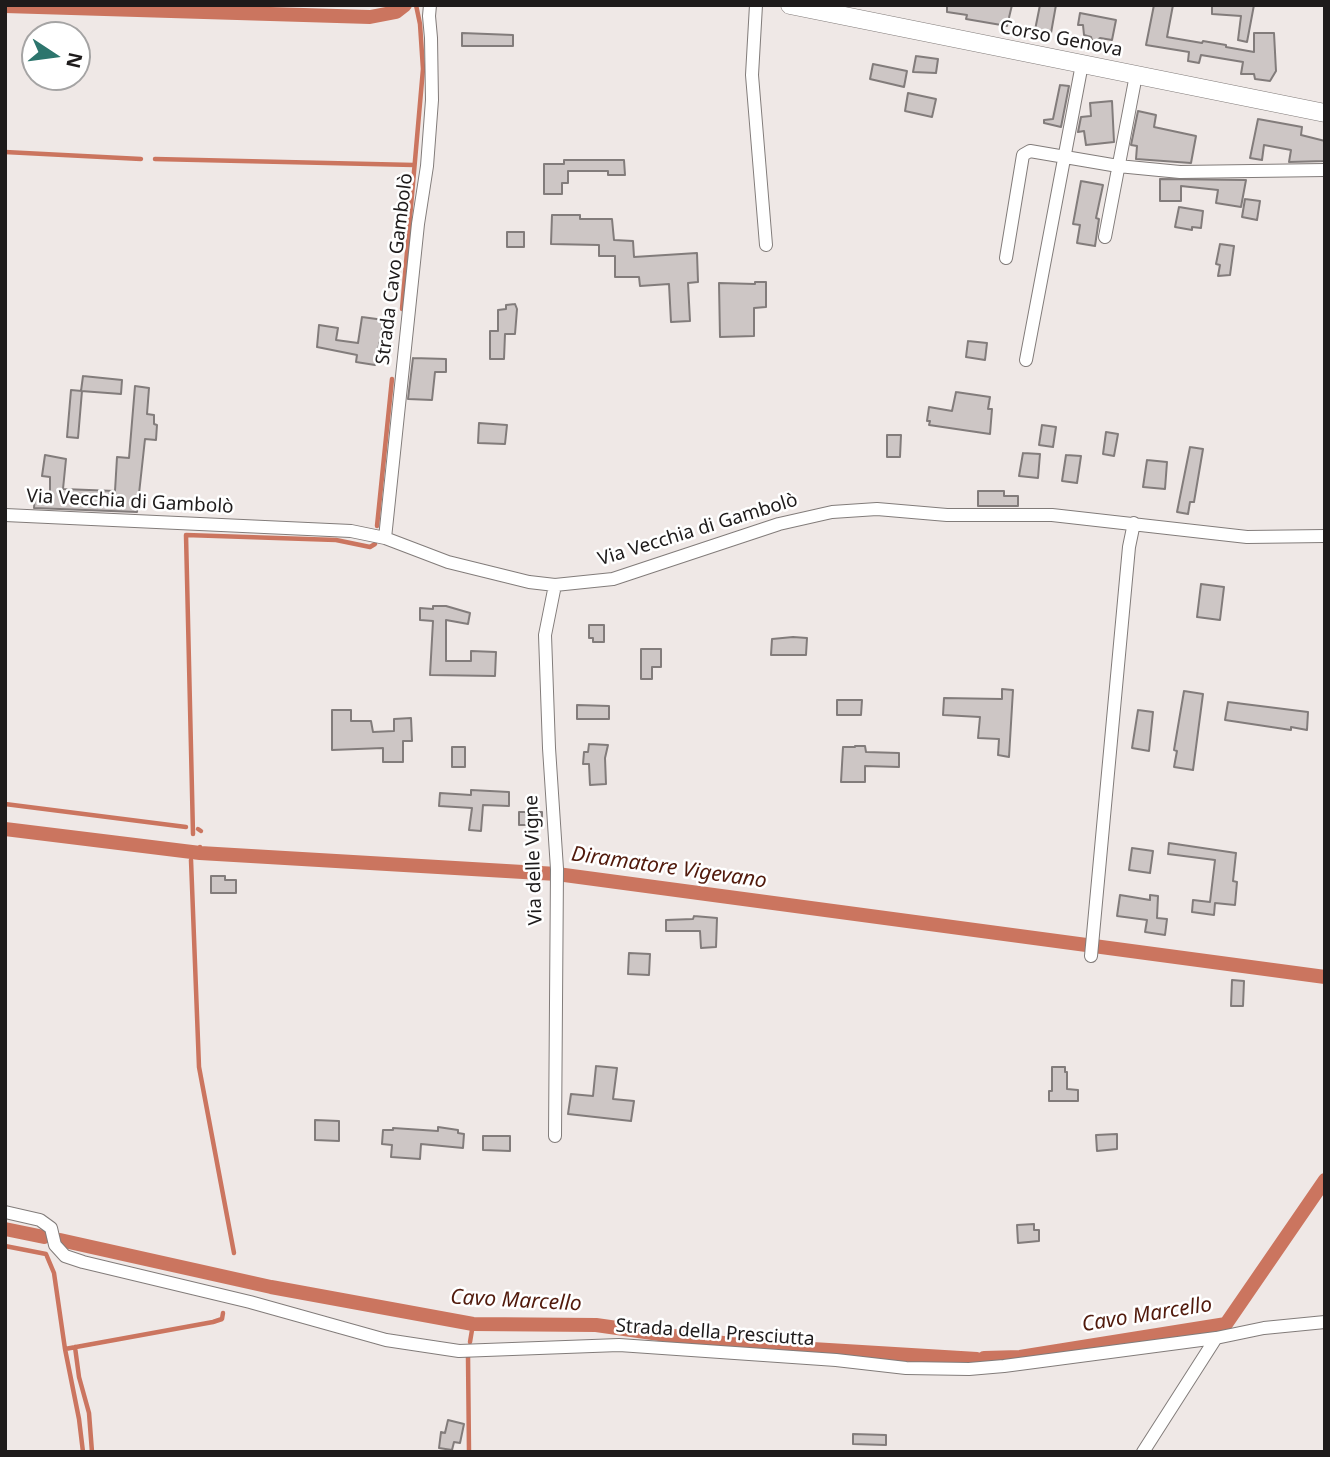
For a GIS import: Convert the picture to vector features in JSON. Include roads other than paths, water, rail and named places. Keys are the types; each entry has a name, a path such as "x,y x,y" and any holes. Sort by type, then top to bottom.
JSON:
{"main road":[{"name":"Corso Genova","path":"790,5 1325,113"}],"street":[{"name":"Strada Cavo Gambolò","path":"385,538 418,224 427,166 432,100 430,5"},
{"path":"756,5 752,75 766,245"},
{"path":"1026,360 1082,64"},
{"path":"1105,237 1136,75"},
{"path":"1006,258 1023,155 1030,151 1118,166 1180,172 1325,170"},
{"name":"Via Vecchia di Gambolò","path":"5,515 326,529 385,538 448,562 529,582 555,585 613,579 779,524 832,512 877,509 947,515 1052,515 1247,537 1325,536"},
{"path":"1091,956 1129,547 1134,523"},
{"name":"Via delle Vigne","path":"555,585 545,635 557,869 555,1136"},
{"name":"Strada della Presciutta","path":"5,1212 40,1220 51,1228 55,1245 65,1256 83,1262 250,1302 387,1340 459,1351 619,1345 942,1369 1004,1366 1216,1338 1264,1328 1325,1322"},
{"path":"1143,1452 1216,1338"}],"waterway":[{"path":"5,6 370,17 396,12 405,5"},
{"path":"402,309 423,69 416,5"},
{"path":"5,152 141,159"},
{"path":"155,159 414,165"},
{"path":"377,526 392,379"},
{"path":"193,834 186,535 336,540 370,547 375,544"},
{"path":"5,804 186,827"},
{"name":"Diramatore Vigevano","path":"5,829 200,853 557,874 1325,977"},
{"name":"Diramatore Vigevano","path":"200,847 200,853"},
{"path":"191,860 199,1067 234,1253"},
{"name":"Cavo Marcello","path":"984,1358 1020,1357 1226,1324 1325,1180"},
{"name":"Cavo Marcello","path":"5,1229 44,1237"},
{"name":"Cavo Marcello","path":"60,1240 271,1287 473,1324 596,1325 730,1344 977,1359"},
{"path":"5,1246 46,1254 54,1273 65,1349"},
{"path":"83,1452 65,1349 213,1322 222,1319 223,1313"},
{"path":"470,1342 473,1324"},
{"path":"75,1347 79,1377 89,1413 92,1452"},
{"path":"468,1356 469,1452"}]}
